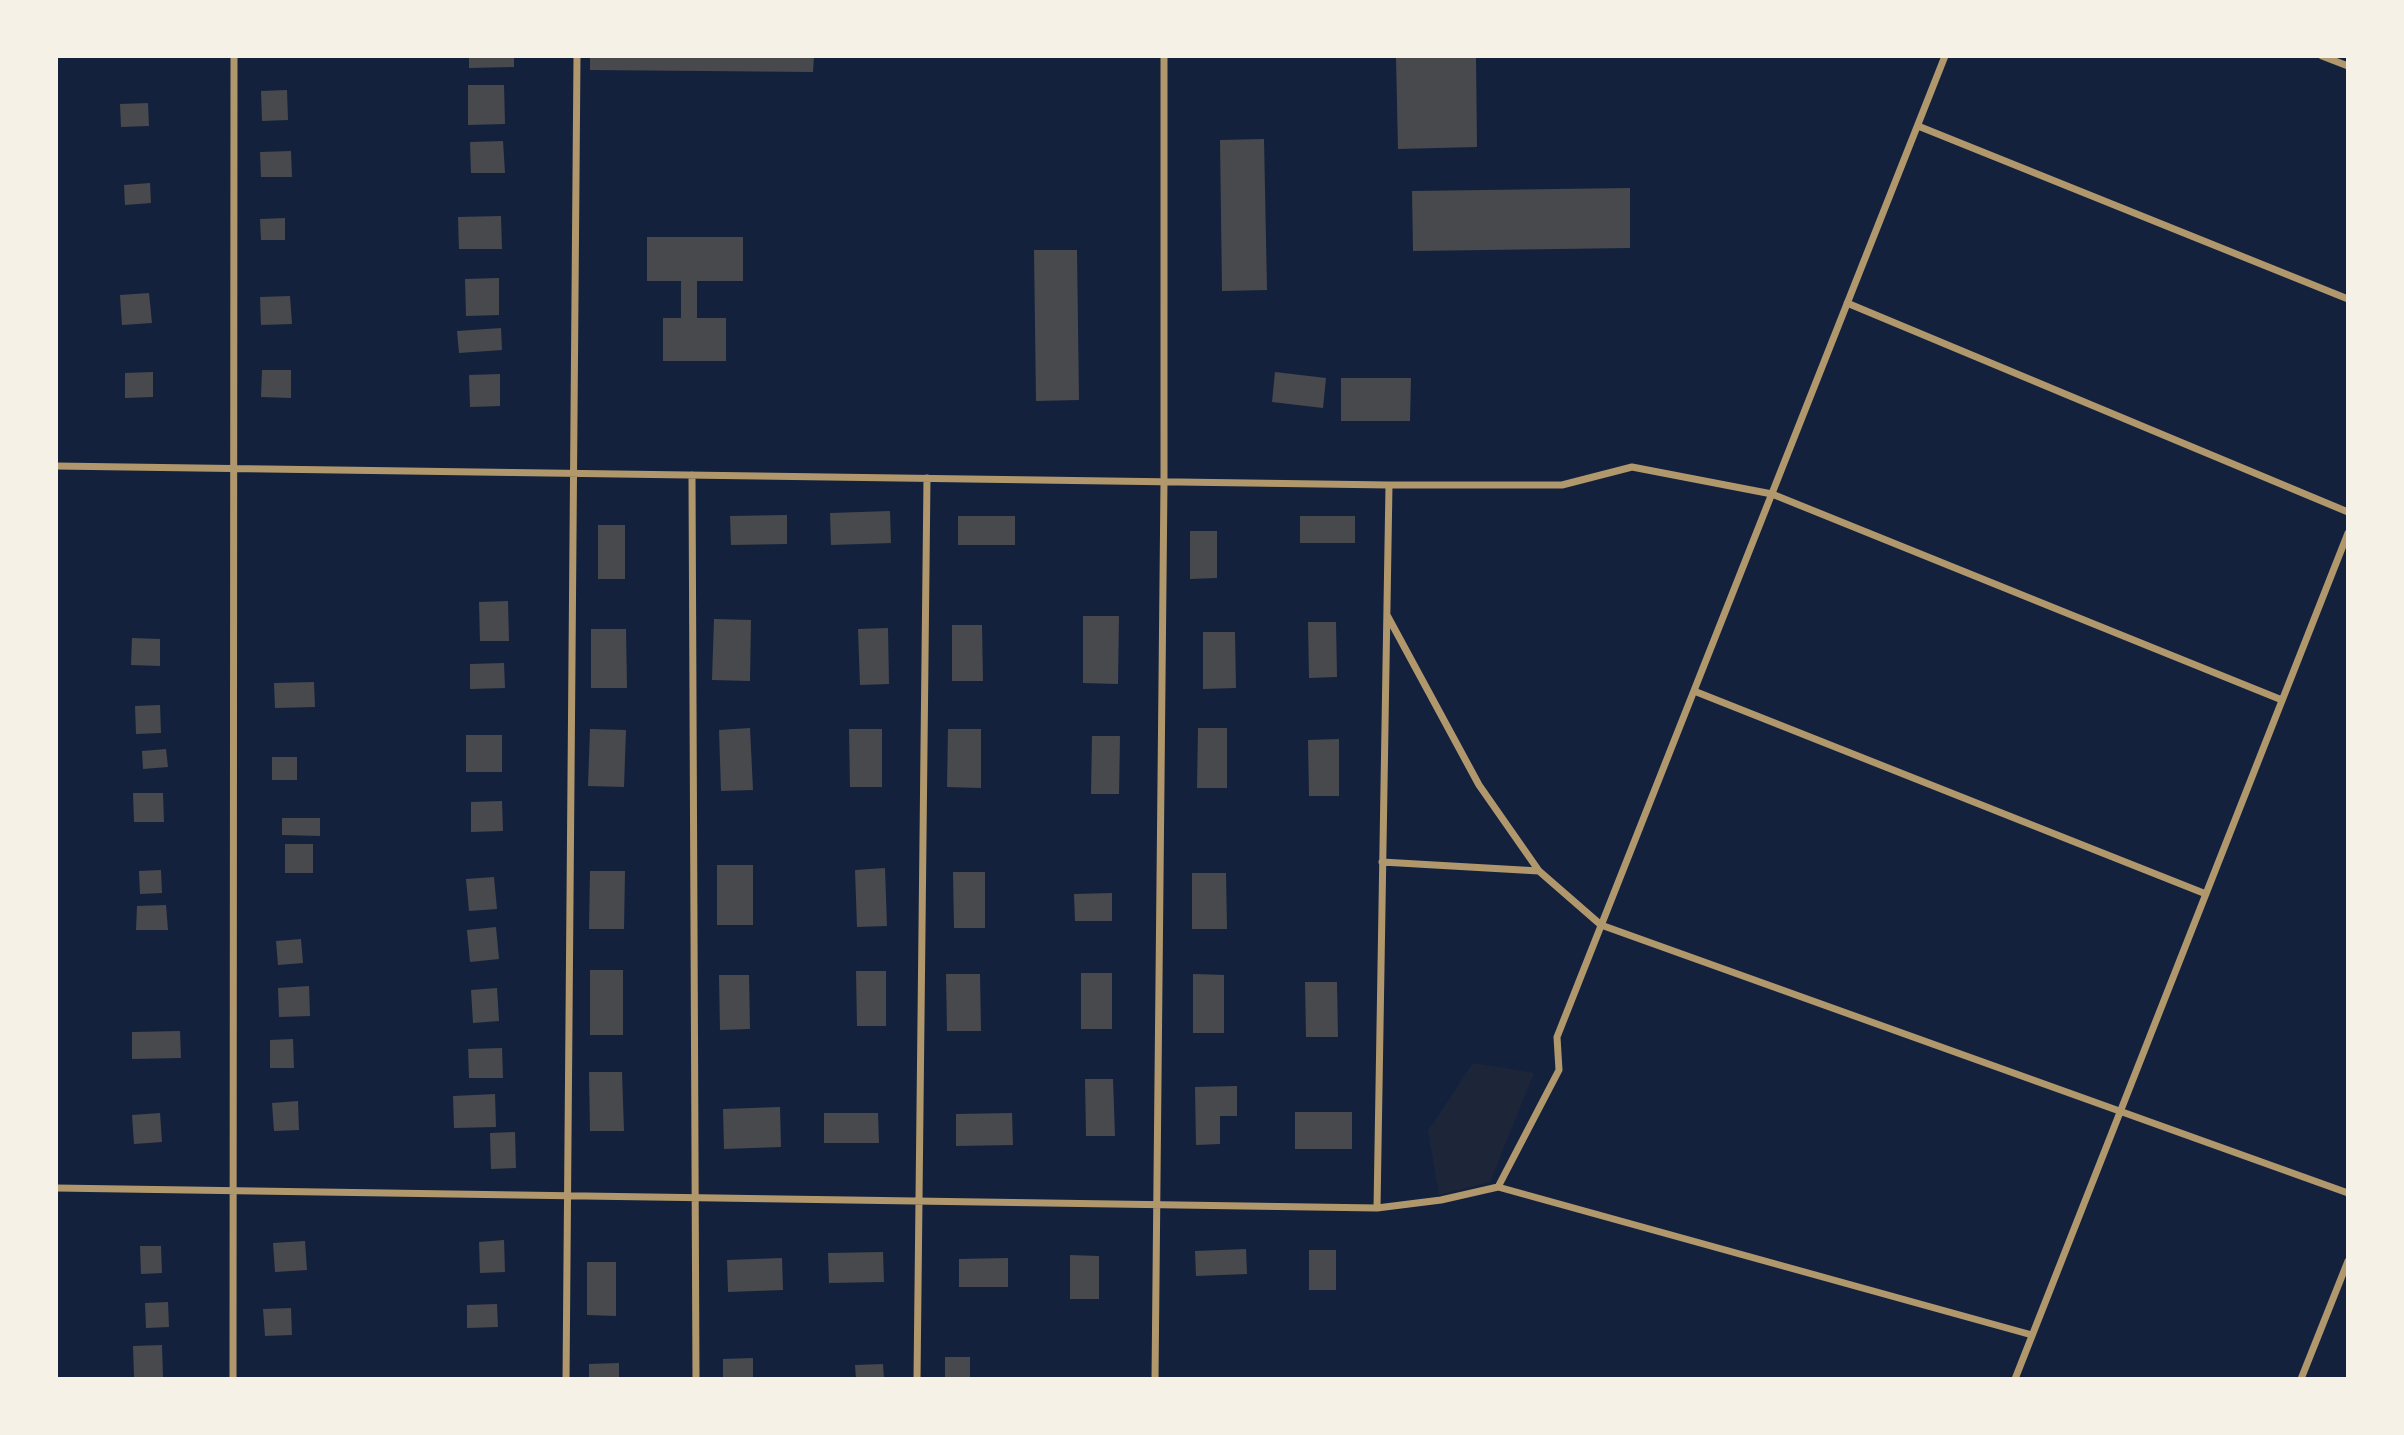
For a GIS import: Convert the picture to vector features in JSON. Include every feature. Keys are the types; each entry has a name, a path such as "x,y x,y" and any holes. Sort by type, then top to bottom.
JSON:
{"street":[{"path":"233,1379 234,56"},
{"path":"566,1379 577,56"},
{"path":"1155,1379 1164,482 1164,56"},
{"path":"1499,1187 1559,1070 1557,1037 1945,56"},
{"path":"2322,56 2348,66"},
{"path":"1918,127 2348,299"},
{"path":"1847,303 2348,512"},
{"path":"56,466 1389,485 1562,485 1632,467 1772,494 2282,699"},
{"path":"692,475 696,1379"},
{"path":"917,1379 928,478"},
{"path":"1377,1208 1389,485"},
{"path":"2015,1379 2348,533"},
{"path":"1387,615 1479,785 1539,871 1601,925 2348,1193"},
{"path":"1694,691 2206,894"},
{"path":"1382,862 1539,871"},
{"path":"56,1188 1377,1208 1441,1200 1499,1187 2032,1335"},
{"path":"2301,1379 2348,1261"}],"shaded area":[{"path":"1473,1063 1534,1073 1490,1182 1439,1195 1428,1131"}],"building":[{"path":"469,56 514,56 514,67 469,68"},
{"path":"590,56 814,56 813,72 590,70"},
{"path":"1476,56 1477,147 1398,149 1396,57"},
{"path":"468,85 504,85 505,124 468,125"},
{"path":"287,90 288,120 262,121 261,91"},
{"path":"148,103 149,126 121,127 120,104"},
{"path":"1264,139 1267,290 1222,291 1220,140"},
{"path":"503,141 505,173 471,173 470,142"},
{"path":"291,151 292,177 261,177 260,152"},
{"path":"150,183 151,203 125,205 124,185"},
{"path":"1630,188 1630,248 1413,251 1412,191"},
{"path":"501,216 502,249 459,249 458,217"},
{"path":"285,218 285,240 261,240 260,219"},
{"path":"647,237 743,237 743,281 697,281 697,318 726,318 726,361 663,361 663,318 681,318 681,281 647,281"},
{"path":"1034,250 1077,250 1079,400 1036,401"},
{"path":"499,278 499,315 466,316 465,279"},
{"path":"149,293 152,323 122,325 120,295"},
{"path":"290,296 292,324 261,325 260,297"},
{"path":"501,328 502,350 459,353 457,331"},
{"path":"262,370 291,370 291,398 261,397"},
{"path":"153,372 153,397 125,398 125,373"},
{"path":"1275,372 1326,378 1323,408 1272,402"},
{"path":"500,374 500,406 470,407 469,375"},
{"path":"1341,378 1411,378 1410,421 1341,421"},
{"path":"890,511 891,543 831,545 830,513"},
{"path":"787,515 787,544 731,545 730,516"},
{"path":"958,516 1015,516 1015,545 958,545"},
{"path":"1300,516 1355,516 1355,543 1300,543"},
{"path":"598,525 625,525 625,579 598,579"},
{"path":"1190,531 1217,531 1217,578 1190,579"},
{"path":"508,601 509,641 480,641 479,602"},
{"path":"1083,616 1119,616 1118,684 1083,683"},
{"path":"714,619 751,620 750,681 712,680"},
{"path":"1308,622 1336,622 1337,677 1309,678"},
{"path":"952,625 982,625 983,681 952,681"},
{"path":"888,628 889,684 860,685 858,629"},
{"path":"591,629 626,629 627,688 591,688"},
{"path":"1203,632 1235,632 1236,688 1203,689"},
{"path":"132,638 160,639 160,666 131,665"},
{"path":"504,663 505,688 470,689 470,664"},
{"path":"314,682 315,707 275,708 274,683"},
{"path":"160,705 161,733 136,734 135,706"},
{"path":"750,728 753,790 721,791 719,730"},
{"path":"1198,728 1227,728 1227,788 1197,788"},
{"path":"590,729 626,730 624,787 588,786"},
{"path":"849,729 882,729 882,787 850,787"},
{"path":"948,729 981,729 981,788 947,787"},
{"path":"466,735 502,735 502,772 466,772"},
{"path":"1092,736 1120,736 1119,794 1091,794"},
{"path":"1339,739 1339,796 1309,796 1308,740"},
{"path":"166,749 168,767 143,769 142,751"},
{"path":"272,757 297,757 297,780 272,780"},
{"path":"133,793 163,793 164,822 134,822"},
{"path":"502,801 503,831 471,832 471,802"},
{"path":"282,818 320,818 320,836 282,835"},
{"path":"285,844 313,844 313,873 285,873"},
{"path":"717,865 753,865 753,925 717,925"},
{"path":"885,868 887,926 857,927 855,870"},
{"path":"161,870 162,893 140,894 139,871"},
{"path":"590,871 625,871 624,929 589,929"},
{"path":"953,872 985,872 985,928 954,928"},
{"path":"1192,873 1226,873 1227,929 1192,929"},
{"path":"494,877 497,909 469,911 466,879"},
{"path":"1112,893 1112,921 1075,921 1074,894"},
{"path":"166,905 168,930 136,930 137,906"},
{"path":"496,927 499,959 470,962 467,930"},
{"path":"301,939 303,963 278,965 276,941"},
{"path":"590,970 623,970 623,1035 590,1035"},
{"path":"856,971 886,971 886,1026 857,1026"},
{"path":"1081,973 1112,973 1112,1029 1081,1029"},
{"path":"946,974 980,974 981,1031 947,1031"},
{"path":"1193,974 1224,975 1224,1033 1193,1033"},
{"path":"719,975 749,975 750,1029 720,1030"},
{"path":"1305,982 1337,982 1338,1037 1306,1037"},
{"path":"309,986 310,1016 279,1017 278,988"},
{"path":"497,988 499,1021 473,1023 471,990"},
{"path":"180,1031 181,1058 132,1059 132,1032"},
{"path":"293,1039 294,1068 270,1068 270,1040"},
{"path":"502,1048 503,1078 469,1078 468,1049"},
{"path":"589,1072 622,1072 624,1131 590,1131"},
{"path":"1085,1079 1113,1079 1115,1136 1086,1136"},
{"path":"1237,1086 1237,1116 1220,1116 1220,1144 1196,1145 1195,1087"},
{"path":"495,1094 496,1127 454,1128 453,1096"},
{"path":"298,1101 299,1130 274,1131 272,1103"},
{"path":"780,1107 781,1147 724,1149 723,1109"},
{"path":"1295,1112 1352,1112 1352,1149 1295,1149"},
{"path":"160,1113 162,1142 134,1144 132,1115"},
{"path":"824,1113 878,1113 879,1143 824,1143"},
{"path":"1012,1113 1013,1145 956,1146 956,1114"},
{"path":"515,1132 516,1168 491,1169 490,1133"},
{"path":"504,1240 505,1272 480,1273 479,1242"},
{"path":"305,1241 307,1270 275,1272 273,1243"},
{"path":"140,1246 161,1246 162,1273 141,1274"},
{"path":"1246,1249 1247,1274 1196,1276 1195,1251"},
{"path":"1309,1250 1336,1250 1336,1290 1309,1290"},
{"path":"883,1252 884,1282 829,1283 828,1253"},
{"path":"1070,1255 1099,1256 1099,1299 1070,1299"},
{"path":"782,1258 783,1290 728,1292 727,1260"},
{"path":"1008,1258 1008,1287 959,1287 959,1259"},
{"path":"587,1262 616,1262 616,1316 587,1315"},
{"path":"168,1302 169,1327 146,1328 145,1303"},
{"path":"497,1304 498,1327 467,1328 467,1305"},
{"path":"291,1308 292,1335 265,1336 263,1309"},
{"path":"162,1345 163,1377 134,1377 133,1346"},
{"path":"945,1357 970,1357 970,1379 945,1379"},
{"path":"753,1358 753,1379 723,1379 723,1359"},
{"path":"619,1363 619,1379 589,1379 589,1364"},
{"path":"883,1364 884,1379 856,1379 855,1365"}]}
